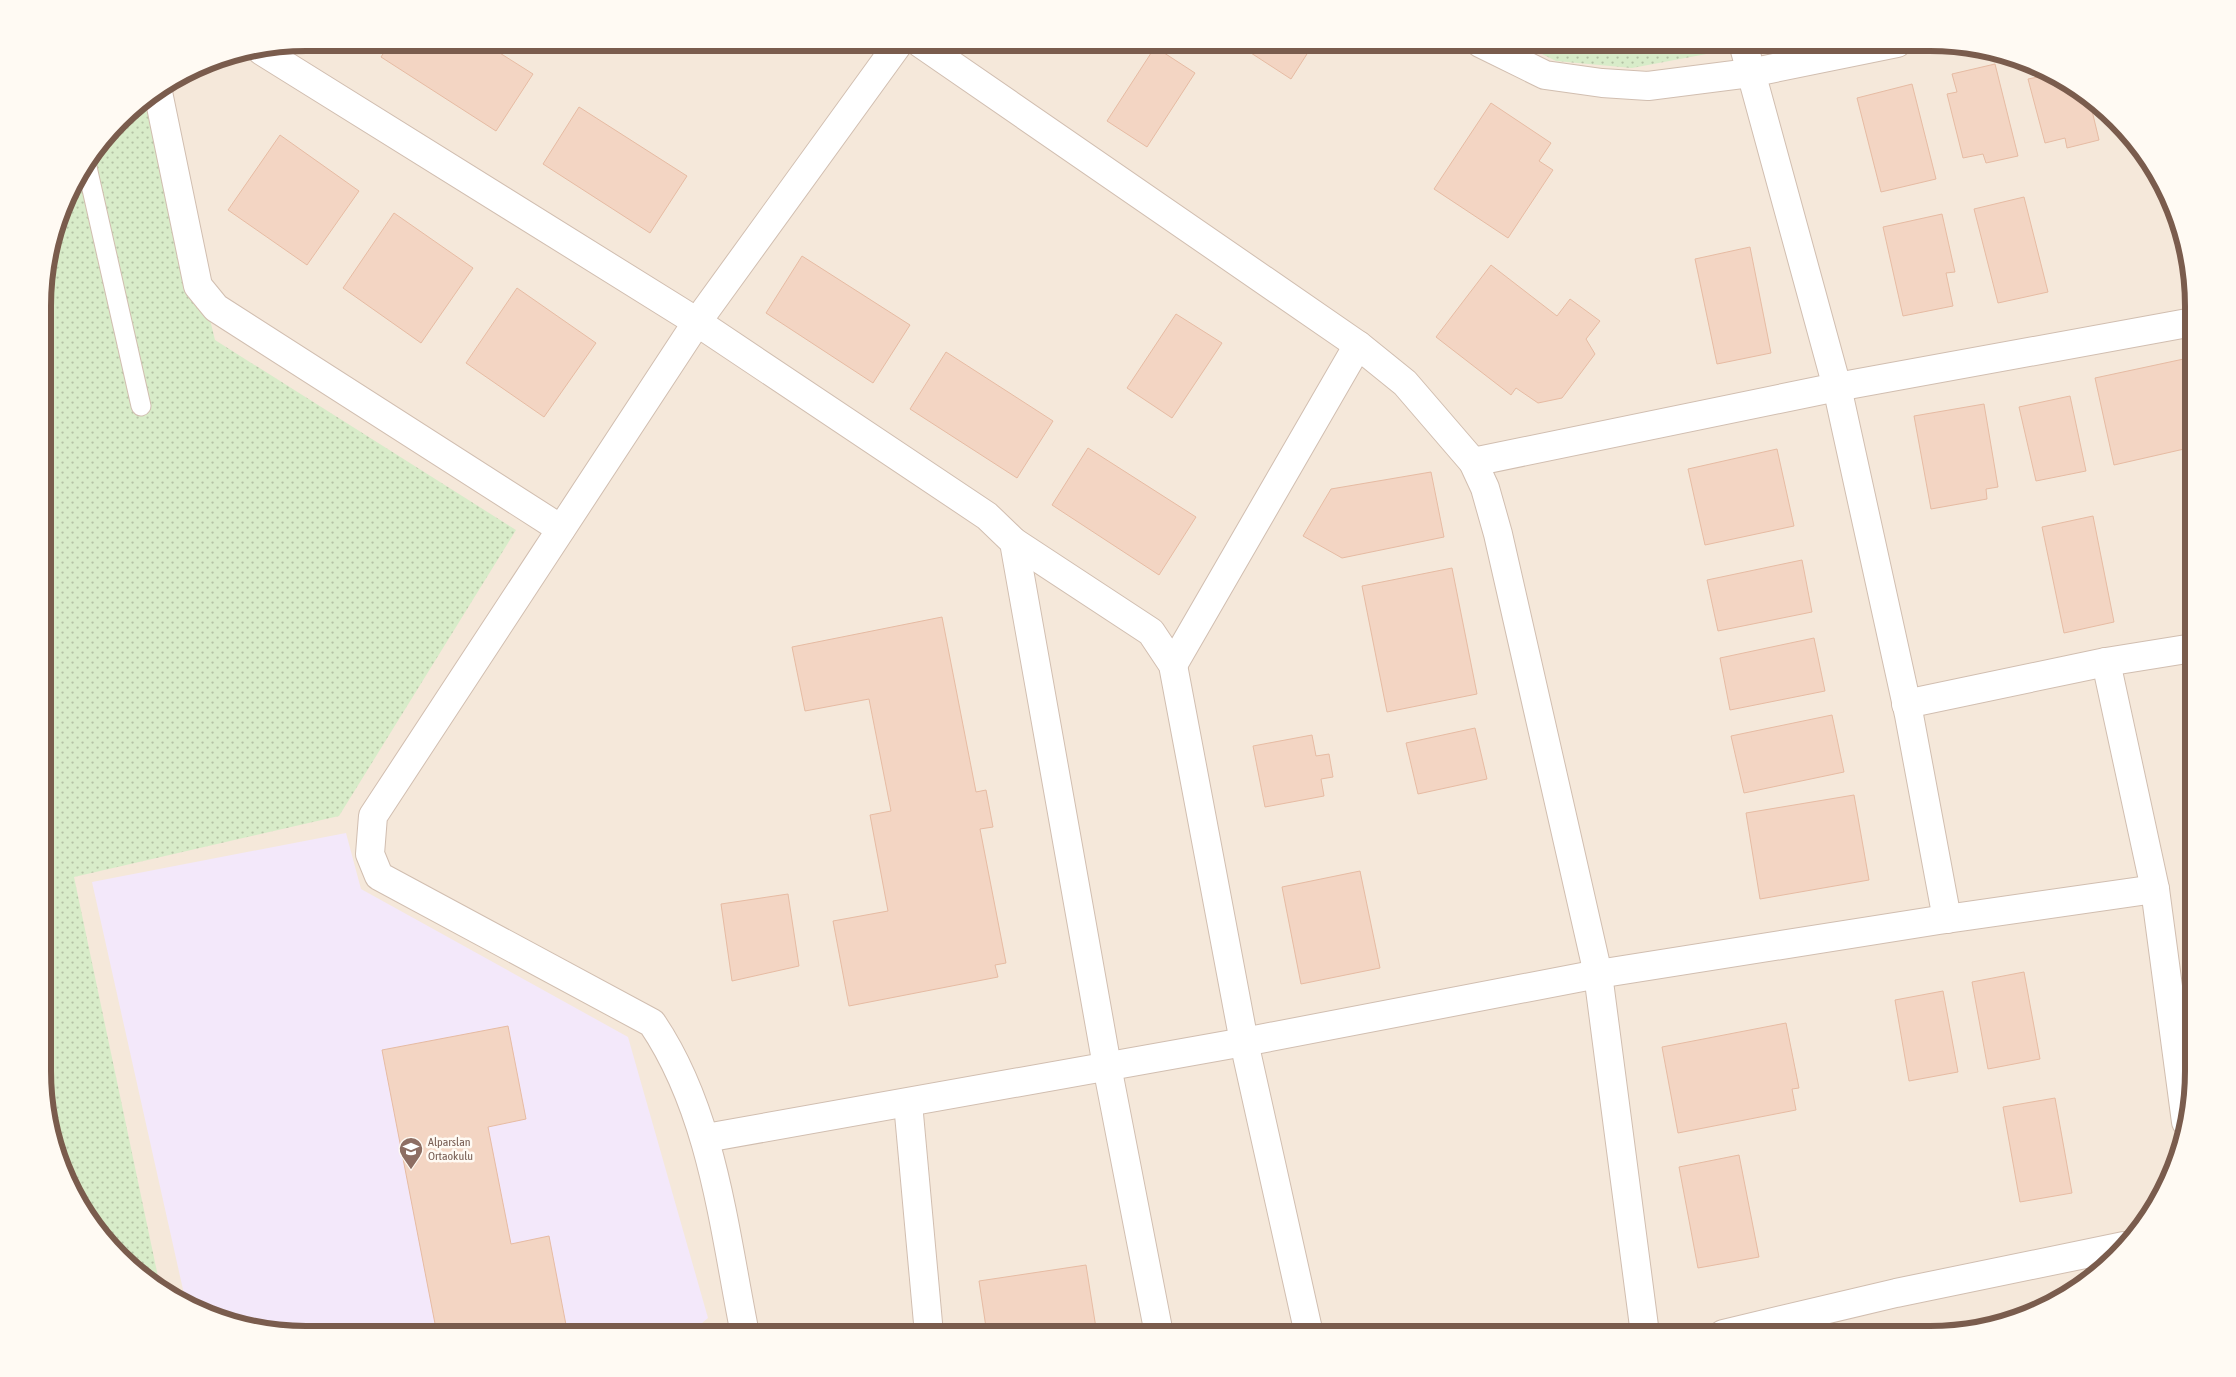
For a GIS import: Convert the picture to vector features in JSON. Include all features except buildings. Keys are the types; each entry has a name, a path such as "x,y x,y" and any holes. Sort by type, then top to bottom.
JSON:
{"street":[{"path":"743,1326 706,1138 670,1050 652,1023 379,876 370,854 373,816 697,322 893,51"},
{"path":"933,51 1358,345 1404,383 1473,462 1485,488 1498,534 1598,974 1644,1326"},
{"path":"1498,51 1545,75 1602,83 1648,86 1750,73 1854,51"},
{"path":"1745,51 1837,387 1906,704 1947,919"},
{"path":"267,54 697,322 987,516 1014,542 1151,632 1173,665 1244,1042 1307,1326"},
{"path":"159,98 198,286 216,308 561,528"},
{"path":"1473,462 1837,387 2185,323"},
{"path":"1173,665 1358,345"},
{"path":"1014,542 1107,1066 1157,1326"},
{"path":"1906,704 2106,662 2185,649"},
{"path":"2106,662 2155,889 2183,1101"},
{"path":"706,1138 1244,1042 1598,974 1947,919 2155,889"},
{"path":"908,1103 928,1326"},
{"path":"1757,1326 1896,1293 2112,1248"}],"lane":[{"path":"88,174 141,406"}],"shaded area":[{"path":"1930,51 1963,53 1996,60 2027,71 2057,85 2085,104 2110,126 2142,165 2158,193 2171,224 2183,273 2185,306 2185,1071 2183,1104 2176,1137 2165,1168 2151,1198 2132,1226 2110,1251 2085,1273 2057,1292 2027,1306 1996,1317 1963,1324 1930,1326 306,1326 273,1324 240,1317 209,1306 179,1292 151,1273 126,1251 94,1212 78,1184 65,1153 53,1104 51,1071 51,306 53,273 65,224 78,193 104,151 126,126 151,104 193,78 240,60 273,53"},
{"name":"Alparslan Ortaokulu","path":"346,833 361,889 628,1037 708,1318 698,1326 306,1326 273,1324 240,1317 184,1295 92,882"}],"green space":[{"path":"1536,51 1717,52 1632,68 1556,61"},
{"path":"156,100 215,340 516,530 339,816 74,877 158,1278 138,1262 115,1239 85,1198 71,1168 60,1137 53,1104 51,1071 51,306 53,273 65,224 85,179 115,138"}],"place":[{"name":"Alparslan Ortaokulu","path":"411,1170"}]}
